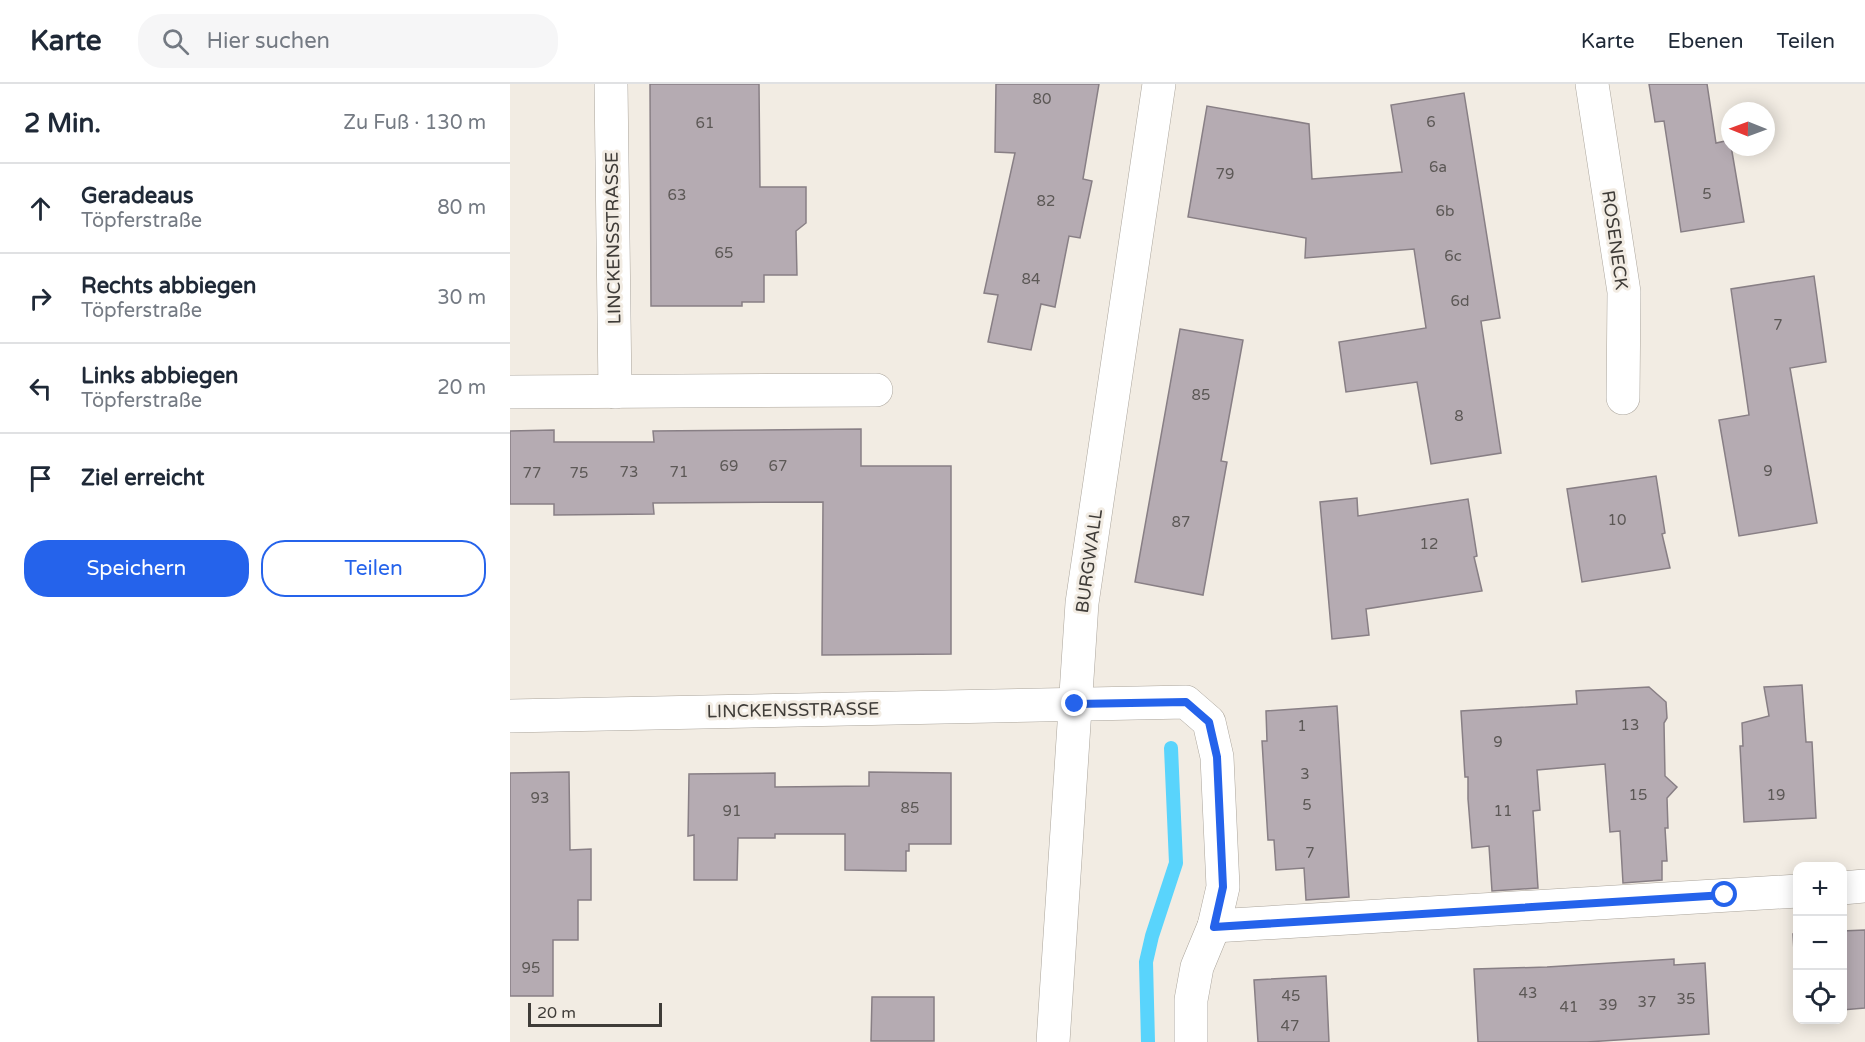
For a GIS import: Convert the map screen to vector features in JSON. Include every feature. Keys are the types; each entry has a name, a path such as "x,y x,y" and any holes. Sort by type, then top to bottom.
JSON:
{"street":[{"name":"LINCKENSSTRASSE","path":"611,84 615,392"},
{"name":"BURGWALL","path":"1053,1042 1082,603 1159,84"},
{"name":"ROSENECK","path":"1592,84 1624,292 1623,398"},
{"path":"510,392 876,390"},
{"name":"LINCKENSSTRASSE","path":"510,716 1186,702 1209,722 1217,757 1223,887 1214,927 1197,967 1191,1000 1191,1042"},
{"path":"1847,888 1865,886"},
{"path":"1214,927 1793,891"}],"building":[{"path":"650,84 759,84 760,187 806,187 806,223 796,231 797,275 764,275 764,302 742,302 742,306 651,306"},
{"path":"996,84 1099,84 1083,179 1092,181 1080,238 1069,236 1055,307 1041,304 1031,350 988,342 998,295 984,293 1015,153 995,152"},
{"path":"1649,84 1707,84 1716,143 1721,142 1721,156 1733,156 1744,222 1681,232 1664,121 1655,122"},
{"path":"1464,93 1500,318 1481,321 1501,453 1431,464 1417,382 1346,392 1339,342 1426,328 1414,249 1305,258 1306,238 1188,217 1207,106 1309,124 1312,179 1402,172 1391,105"},
{"path":"1814,276 1826,362 1790,368 1817,523 1739,536 1719,420 1749,415 1731,289"},
{"path":"1180,329 1243,340 1221,461 1227,462 1203,595 1135,582"},
{"path":"861,429 861,466 951,466 951,654 822,655 823,502 653,503 654,514 554,515 554,504 510,504 510,431 554,430 554,442 654,442 653,431"},
{"path":"1656,476 1665,533 1662,534 1670,568 1582,582 1567,489"},
{"path":"1357,498 1358,516 1468,499 1477,556 1474,557 1482,591 1366,609 1369,635 1332,639 1320,502"},
{"path":"1802,685 1806,742 1812,742 1816,818 1744,822 1740,746 1743,746 1742,723 1769,716 1764,687"},
{"path":"1649,687 1666,702 1665,776 1677,787 1667,798 1668,828 1665,828 1667,861 1662,861 1662,880 1623,883 1620,831 1610,832 1605,764 1537,770 1540,810 1533,811 1538,888 1492,891 1489,846 1472,848 1461,711 1577,704 1576,691"},
{"path":"1337,706 1349,897 1306,900 1304,868 1276,870 1274,840 1268,840 1262,741 1267,741 1266,711"},
{"path":"569,772 570,850 591,849 591,900 578,900 578,940 553,940 553,996 510,996 510,773"},
{"path":"869,772 951,773 951,844 909,844 909,851 906,851 906,871 845,870 845,834 775,834 775,838 738,838 737,880 694,880 694,835 688,836 689,774 775,773 775,787 869,786"},
{"path":"1865,930 1865,1008 1847,1010 1847,931"},
{"path":"1674,959 1674,965 1705,963 1709,1034 1587,1042 1478,1042 1474,969"},
{"path":"1326,976 1329,1042 1258,1042 1254,980"},
{"path":"872,997 934,997 934,1041 871,1041"}],"waterway":[{"path":"1148,1042 1146,962 1176,863 1171,748"}],"route":[{"path":"1075,704 1186,702 1209,722 1217,757 1223,887 1214,927 1725,895"}]}
